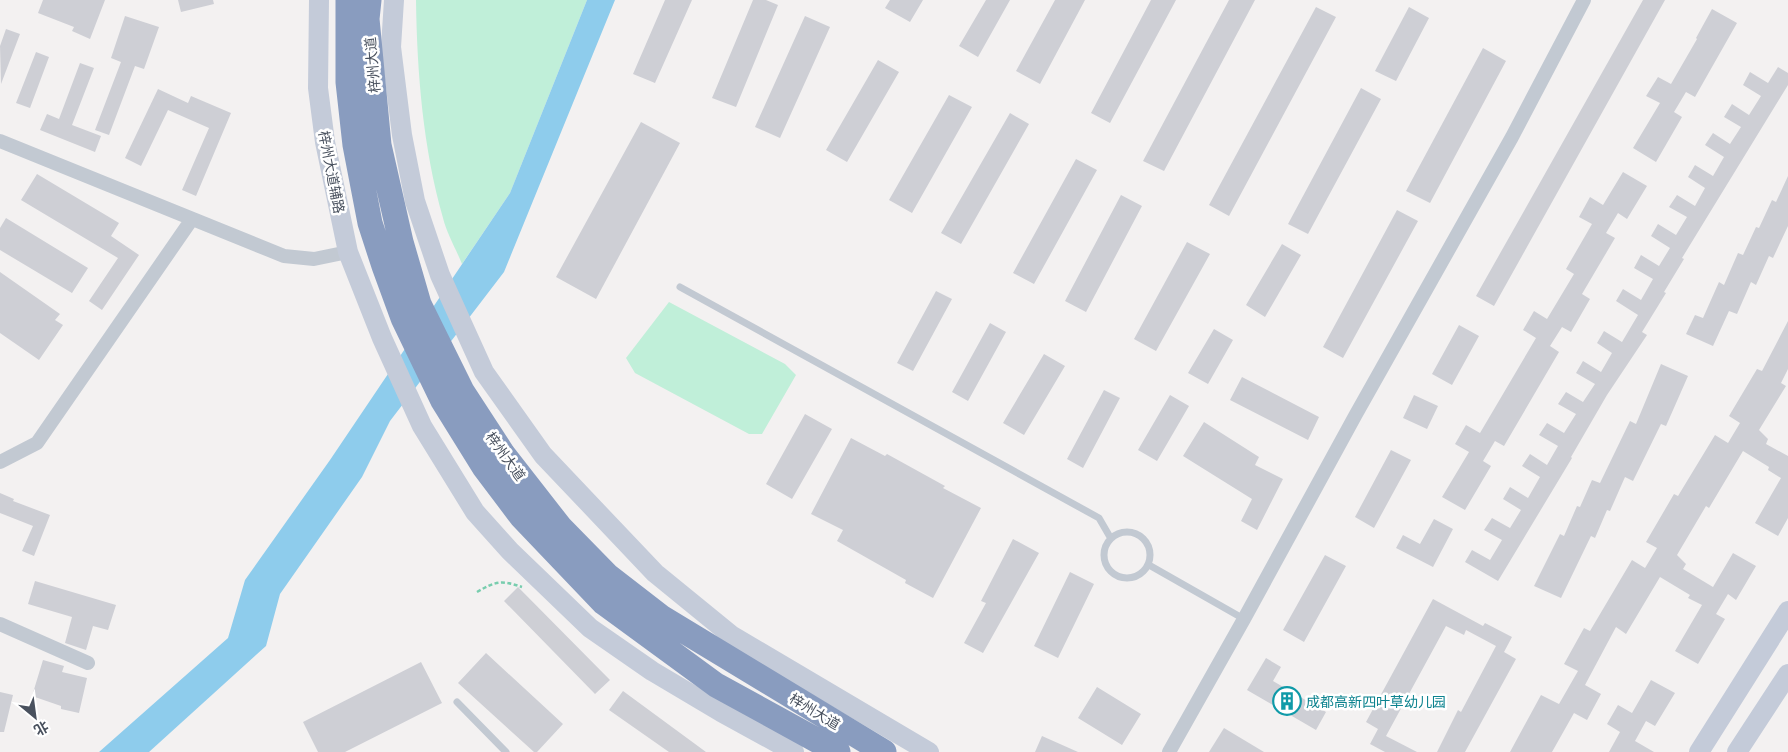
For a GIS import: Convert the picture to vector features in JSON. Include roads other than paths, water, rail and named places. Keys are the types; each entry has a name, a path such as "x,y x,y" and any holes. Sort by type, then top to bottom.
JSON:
{"highway":[{"name":"梓州大道","path":"348,0 348,82 356,145 370,222 384,266 411,311 484,467 521,516 604,603 716,685 838,752"},
{"name":"梓州大道","path":"369,0 367,18 379,145 401,242 411,311"},
{"name":"梓州大道","path":"452,396 502,454 560,527 608,576 661,617 884,752"}],"main road":[{"name":"梓州大道辅路","path":"318,0 318,88 325,142 348,252 382,338 422,426 475,512 510,551 590,628 652,671 794,752"},
{"path":"394,0 391,47 402,135 415,201 440,275 484,372 543,455 655,573 731,635 929,752"},
{"path":"1699,752 1788,611"},
{"path":"1737,752 1788,674"}],"street":[{"path":"1169,752 1512,137 1584,0"},
{"path":"0,141 284,256 314,259 348,252"},
{"path":"0,462 36,444 192,219"},
{"path":"0,624 88,663"}],"lane":[{"path":"680,287 1099,518 1110,537"},
{"path":"1126,530 1141,535 1151,549 1149,565 1137,577 1121,578 1107,568 1103,552 1110,537 1126,530"},
{"path":"1149,565 1244,619"},
{"path":"457,702 506,752"}],"water":[{"path":"587,0 615,0 504,272 390,421 362,477 280,594 266,646 149,752 99,752 228,638 245,580 330,460 510,193"}],"place":[{"name":"成都高新四叶草幼儿园","path":"1287,701"}]}
